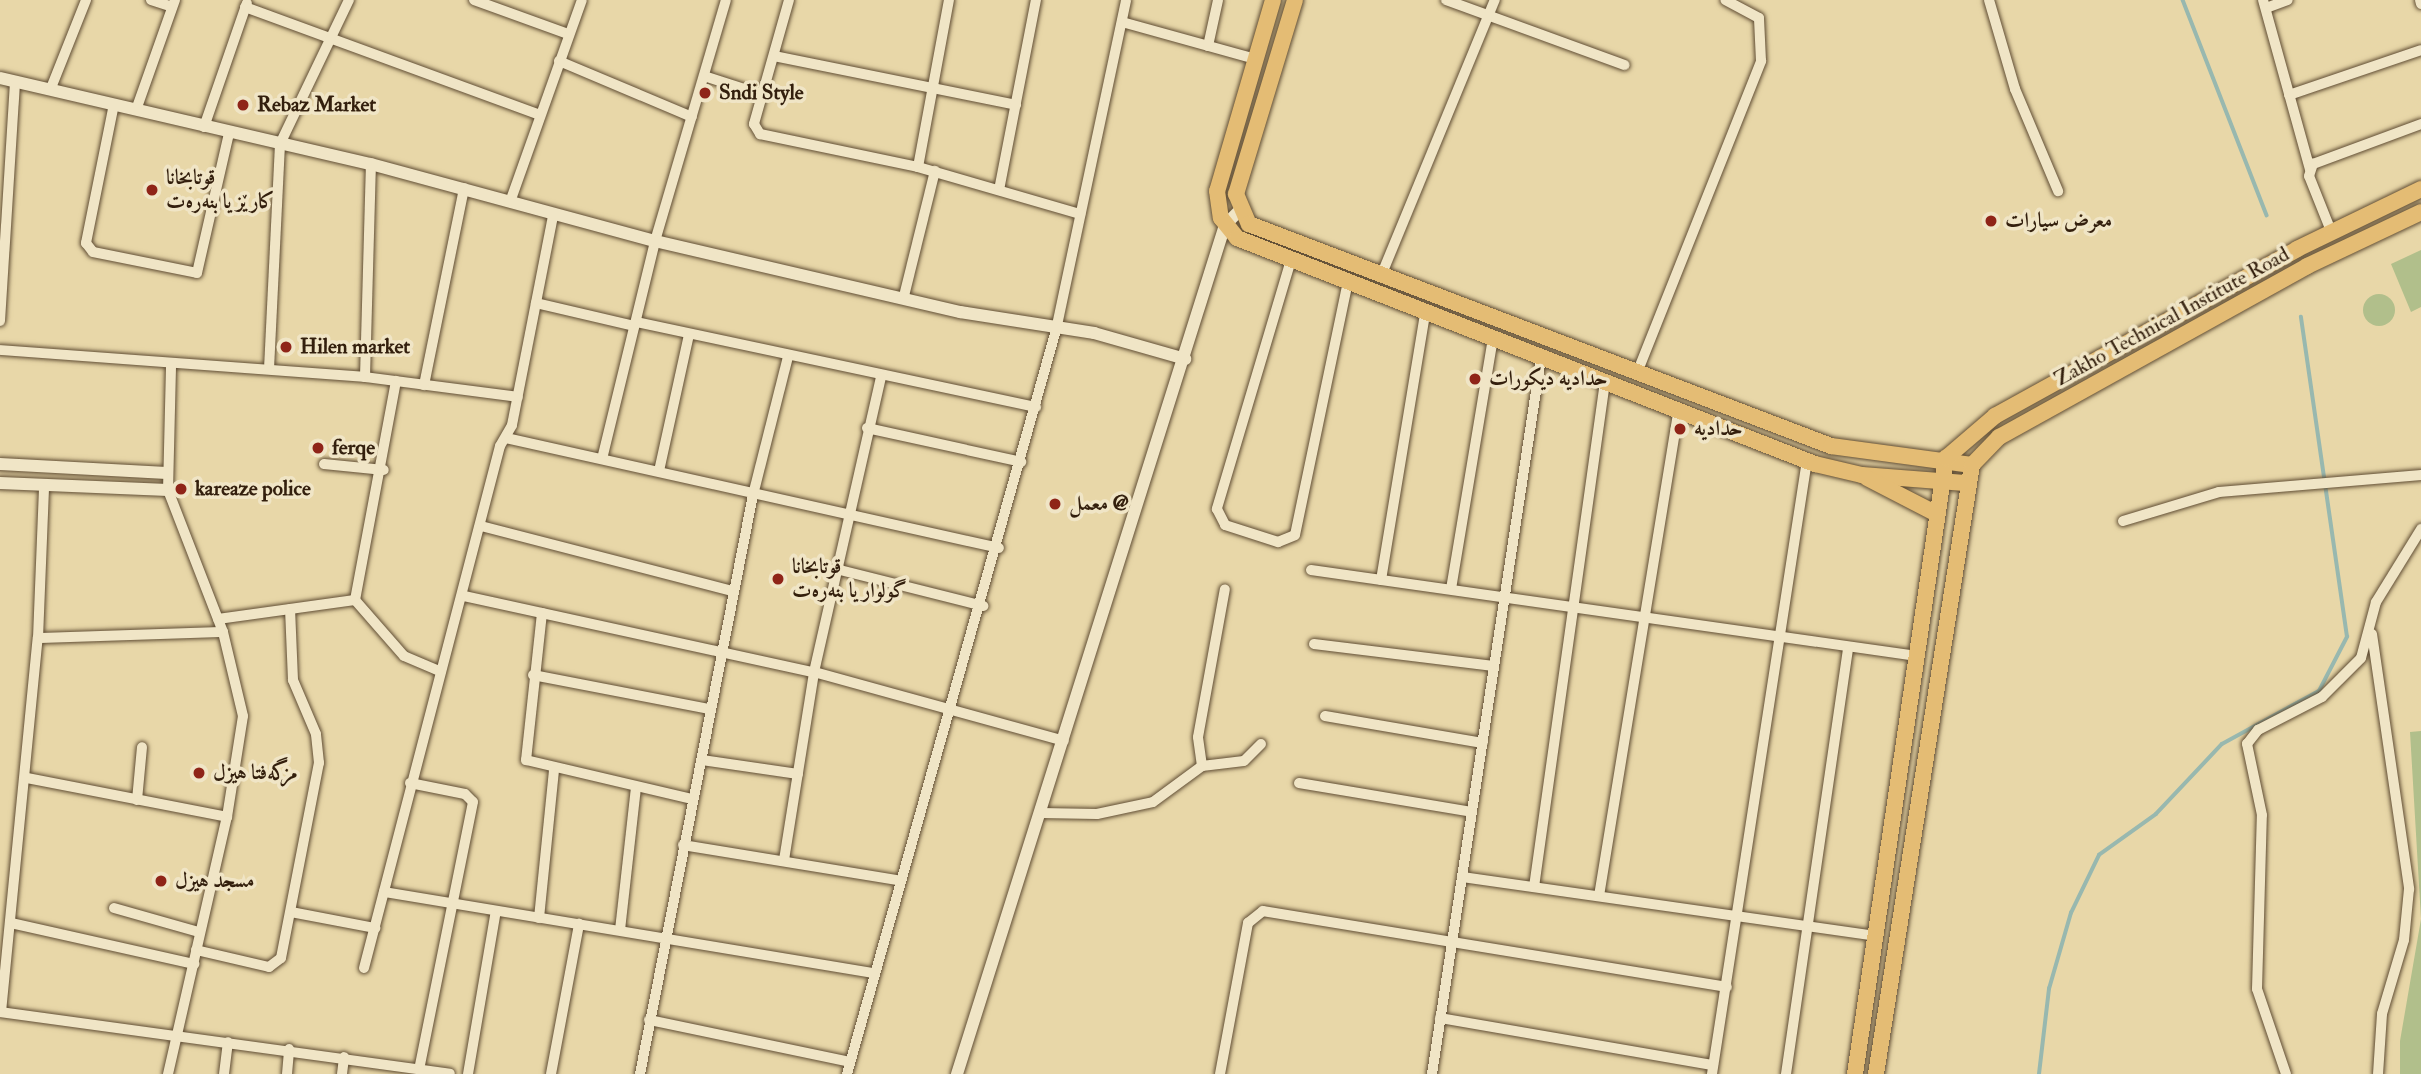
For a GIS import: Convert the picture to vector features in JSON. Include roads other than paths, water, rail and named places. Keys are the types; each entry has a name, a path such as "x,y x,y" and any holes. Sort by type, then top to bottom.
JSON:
{"main road":[{"path":"1273,0 1217,191 1225,225 1237,238 1807,460 1862,475 1965,483"},
{"path":"1295,0 1237,188 1238,212 1254,228 1831,446 1869,454 1946,458 1972,464"},
{"path":"1855,1074 1917,656 1933,512 1938,479 1946,458 1988,420 2331,231 2421,189"},
{"name":"Zakho Technical Institute Road","path":"1876,1074 1965,483 1972,464 1998,438 2307,266 2421,212"},
{"path":"1862,475 1869,454"},
{"path":"1862,475 1933,512"}],"street":[{"path":"51,88 86,0"},
{"path":"136,110 173,4 151,0"},
{"path":"270,369 280,144 349,0"},
{"path":"474,0 568,34"},
{"path":"510,202 538,114 582,0"},
{"path":"602,459 655,241 726,0"},
{"path":"789,0 754,124 760,134 935,171 1080,214"},
{"path":"918,167 949,0"},
{"path":"999,190 1036,0"},
{"path":"847,1074 897,880 983,606 1036,407 1056,330 1126,0"},
{"path":"1208,46 1218,0"},
{"path":"1446,0 1625,65"},
{"path":"1381,276 1494,0"},
{"path":"1637,373 1761,61 1759,18 1725,0"},
{"path":"1989,0 2015,89 2058,191"},
{"path":"2288,0 2264,4 2309,170 2331,231"},
{"path":"204,127 246,3 538,114"},
{"path":"1122,22 1255,59"},
{"path":"2289,95 2421,50"},
{"path":"774,55 933,90 1016,104"},
{"path":"559,61 692,117"},
{"path":"704,76 762,95"},
{"path":"0,78 371,164 464,188 553,216 655,241 1056,330 1094,333 1185,359"},
{"path":"0,321 15,82"},
{"path":"114,104 86,243 93,252 197,273 229,133"},
{"path":"2309,170 2421,124"},
{"path":"365,377 371,164"},
{"path":"904,296 935,171"},
{"path":"424,385 464,188"},
{"path":"957,1074 1185,359 1225,225 1238,212"},
{"path":"364,968 440,671 464,596 518,397 553,216"},
{"path":"1291,260 1217,509 1225,525 1278,542 1295,535 1348,282"},
{"path":"536,303 1036,407"},
{"path":"1381,580 1425,313"},
{"path":"659,471 689,334"},
{"path":"1451,589 1493,339"},
{"path":"0,350 365,377 518,397"},
{"path":"640,1074 733,591 753,495 788,356"},
{"path":"1432,1074 1541,358"},
{"path":"167,1074 227,817 243,716 223,632 168,490 171,364"},
{"path":"784,860 814,672 867,428 881,376"},
{"path":"355,600 384,470 396,381"},
{"path":"1534,887 1605,382"},
{"path":"1599,896 1679,410"},
{"path":"867,428 1021,462"},
{"path":"506,438 999,548"},
{"path":"1440,1018 1712,1069 1727,987 1778,636 1807,460"},
{"path":"0,464 167,473"},
{"path":"324,464 384,470"},
{"path":"2123,521 2219,492 2421,475"},
{"path":"0,483 168,490"},
{"path":"44,486 38,638 27,778 7,918 1,1012 176,1037 289,1049 449,1074"},
{"path":"481,526 733,591"},
{"path":"2286,1074 2257,989 2262,815 2247,744 2258,730 2304,709 2339,683 2361,658 2376,602 2421,529"},
{"path":"836,569 983,606"},
{"path":"1311,570 1917,656"},
{"path":"1202,766 1198,737 1225,589"},
{"path":"464,596 814,672 952,707 1064,741"},
{"path":"218,619 355,600"},
{"path":"355,600 404,656 440,671"},
{"path":"196,950 274,967 281,962 319,763 316,734 293,680 290,609"},
{"path":"542,613 523,753 530,763 692,799"},
{"path":"2370,625 2409,888 2404,940 2382,1014 2378,1074"},
{"path":"38,638 223,632"},
{"path":"1314,644 1494,666"},
{"path":"1786,1074 1849,648"},
{"path":"533,675 710,709"},
{"path":"1325,716 1483,743"},
{"path":"1041,813 1097,814 1153,802 1202,766 1244,761 1261,744"},
{"path":"137,800 142,747"},
{"path":"702,760 798,774"},
{"path":"539,918 554,769"},
{"path":"27,778 227,817"},
{"path":"410,783 472,799 419,1069"},
{"path":"1299,783 1472,812"},
{"path":"620,930 636,787"},
{"path":"682,845 897,880"},
{"path":"1462,877 1875,936"},
{"path":"384,892 666,936 873,973"},
{"path":"114,908 199,932"},
{"path":"468,1074 496,911"},
{"path":"292,912 375,928"},
{"path":"1220,1074 1248,923 1258,912 1452,946 1727,987"},
{"path":"7,918 194,964"},
{"path":"551,1074 579,924"},
{"path":"649,1020 850,1062"},
{"path":"224,1074 229,1042"},
{"path":"287,1074 289,1049"},
{"path":"342,1074 344,1057"}],"waterway":[{"path":"2183,0 2267,215"},
{"path":"2039,1074 2049,989 2071,913 2099,855 2156,814 2222,744 2319,691 2347,637 2301,317"}],"place":[{"name":"Sndi Style","path":"705,93"},
{"name":"Rebaz Market","path":"243,105"},
{"name":"قوتابخانا کارێز یا بنەرەت","path":"152,190"},
{"name":"معرض سيارات","path":"1991,221"},
{"name":"Hilen market","path":"286,347"},
{"name":"حداديه ديكورات","path":"1475,379"},
{"name":"حداديه","path":"1680,429"},
{"name":"ferqe","path":"318,448"},
{"name":"kareaze police","path":"181,489"},
{"name":"معمل @","path":"1055,504"},
{"name":"قوتابخانا گولوار یا بنەرەت","path":"778,579"},
{"name":"مزگەفتا هیزل","path":"199,773"},
{"name":"مسجد هيزل","path":"161,881"}]}
